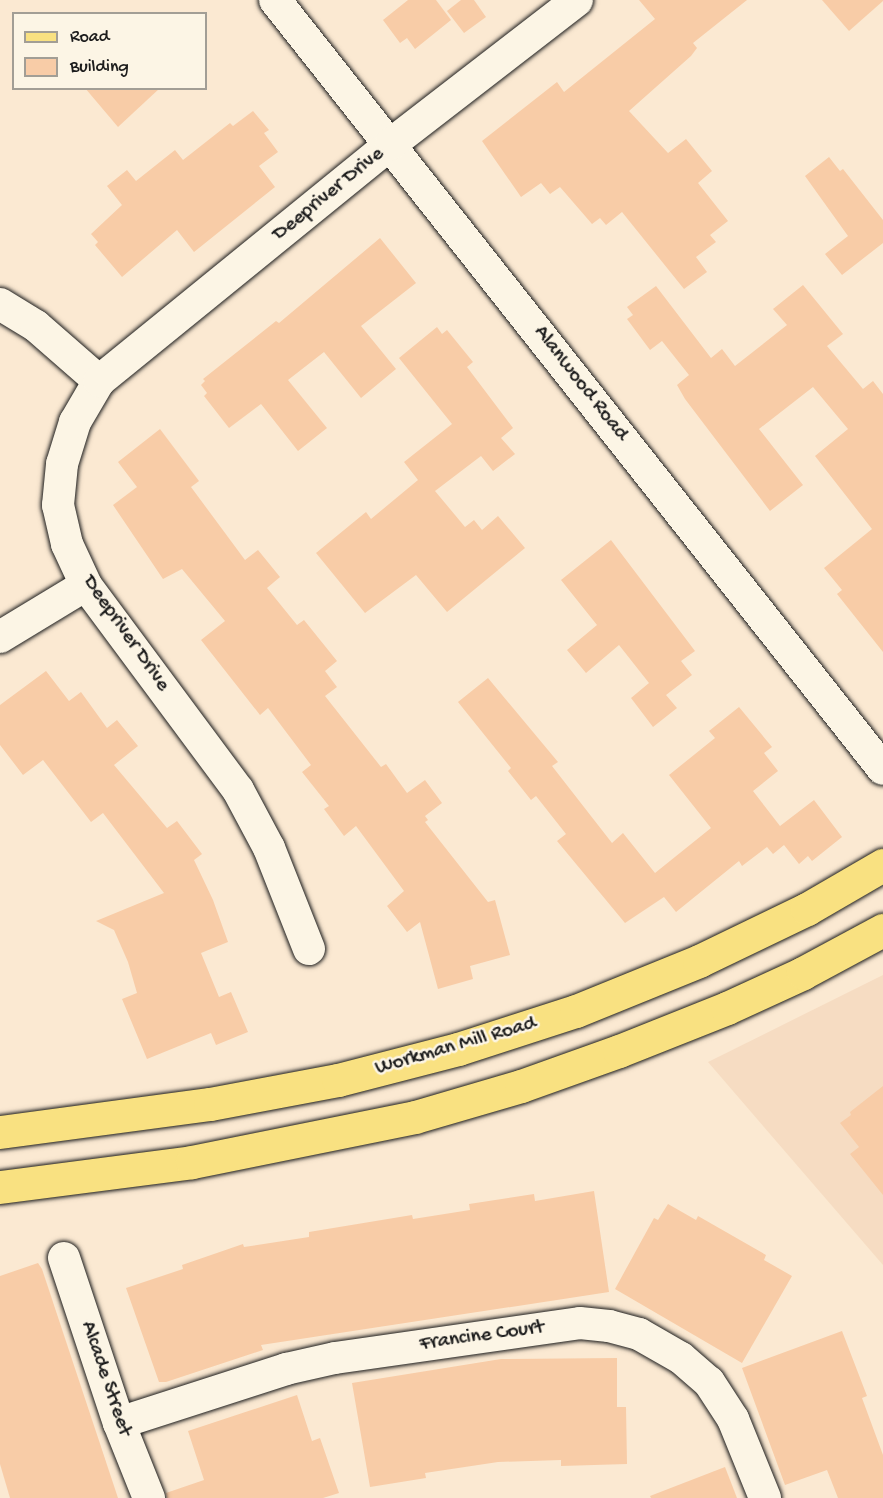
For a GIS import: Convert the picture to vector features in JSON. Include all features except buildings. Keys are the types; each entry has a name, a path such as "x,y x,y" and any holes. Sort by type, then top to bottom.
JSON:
{"main road":[{"name":"Workman Mill Road","path":"0,1132 210,1104 338,1080 458,1049 576,1011 699,961 807,909 883,865"},
{"path":"0,1187 192,1162 436,1111 521,1086 619,1051 727,1008 803,973 883,930"}],"street":[{"name":"Alanwood Road","path":"275,0 883,769"},
{"name":"Deepriver Drive","path":"309,949 268,848 238,790 86,585 67,544 58,505 62,464 75,422 99,381 391,144 577,0"},
{"path":"0,304 36,326 99,381"},
{"path":"0,637 86,585"},
{"name":"Alcade Street","path":"64,1258 119,1422 149,1498"},
{"name":"Francine Court","path":"119,1422 286,1369 335,1358 580,1323 609,1326 639,1334 681,1358 709,1382 733,1419 765,1498"}],"shaded area":[{"path":"883,975 883,1265 708,1062"}]}
